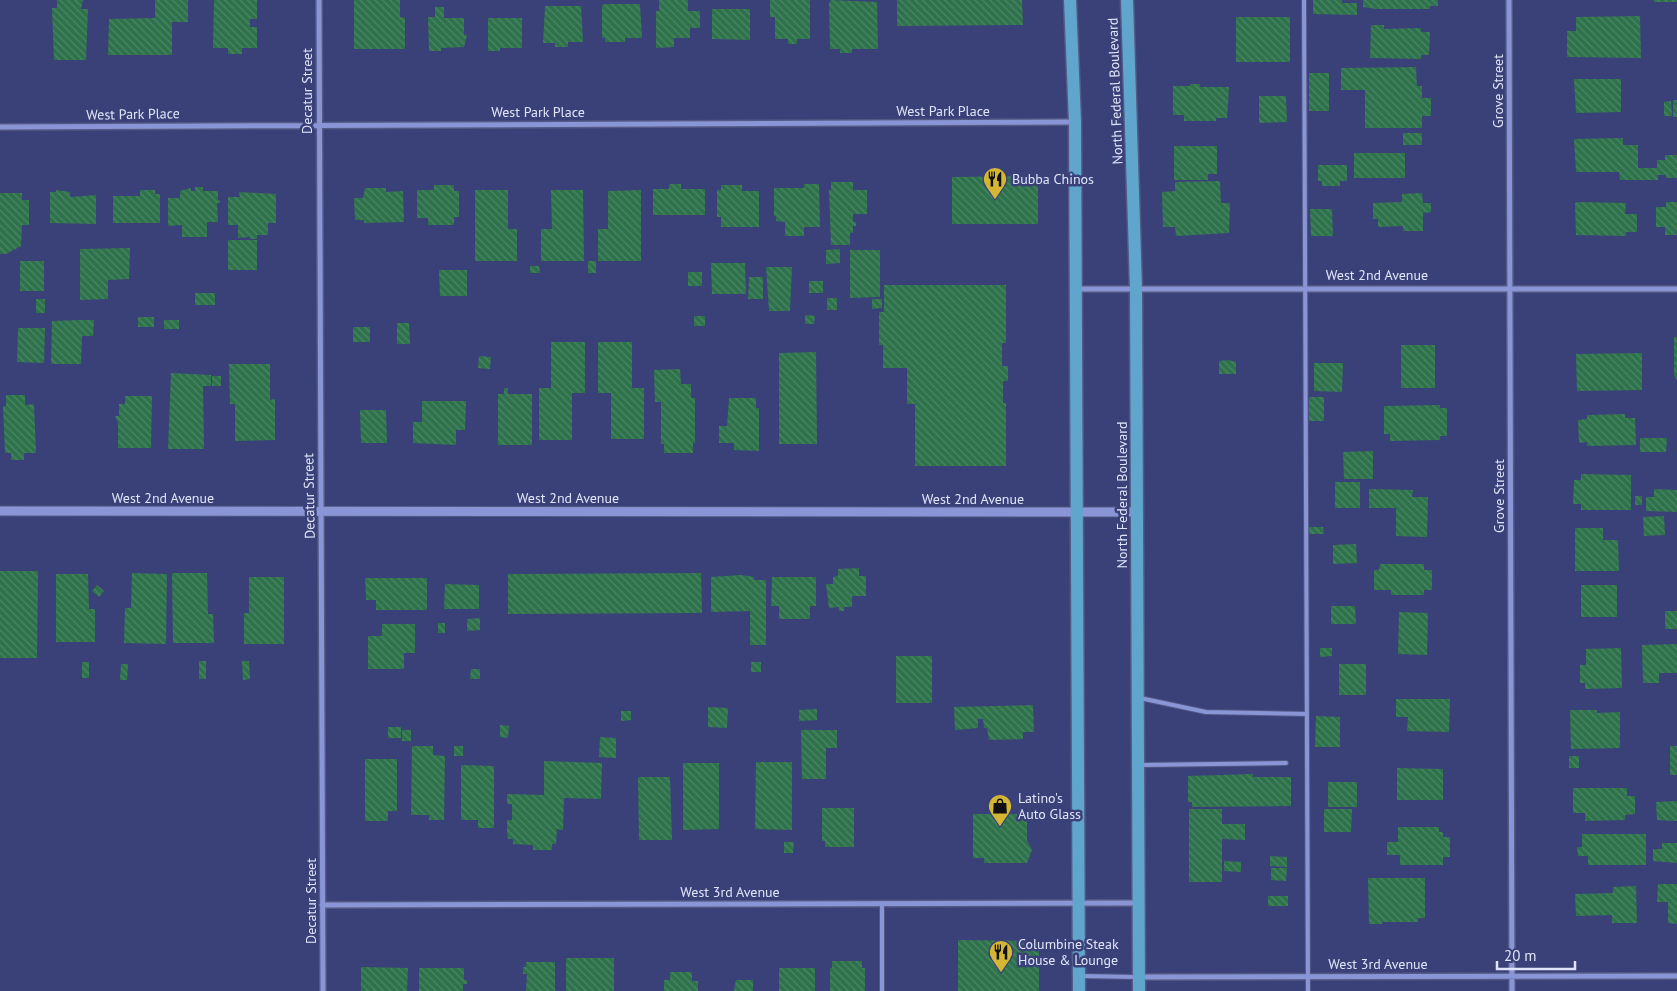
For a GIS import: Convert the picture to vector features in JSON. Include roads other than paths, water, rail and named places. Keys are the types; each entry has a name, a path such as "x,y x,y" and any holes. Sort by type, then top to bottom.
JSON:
{"main road":[{"path":"1070,0 1076,122 1079,991"},
{"name":"North Federal Boulevard","path":"1127,0 1136,289 1139,991"}],"street":[{"name":"Decatur Street","path":"319,0 318,124 323,991"},
{"name":"Grove Street","path":"1509,0 1512,991"},
{"name":"West Park Place","path":"0,126 1076,122"},
{"name":"West 2nd Avenue","path":"1077,289 1677,289"},
{"name":"West 2nd Avenue","path":"0,511 1137,512"},
{"name":"West 3rd Avenue","path":"322,905 1138,902"},
{"name":"West 3rd Avenue","path":"1139,976 1677,976"}],"lane":[{"path":"1304,0 1308,991"},
{"path":"1137,697 1206,712 1306,714"},
{"path":"1137,765 1286,764"},
{"path":"882,903 882,991"},
{"name":"West 3rd Avenue","path":"1079,976 1139,976"}],"place":[{"name":"Bubba Chinos","path":"995,200"},
{"name":"Latino's Auto Glass","path":"1000,827"},
{"name":"Columbine Steak House & Lounge","path":"1001,973"}]}
